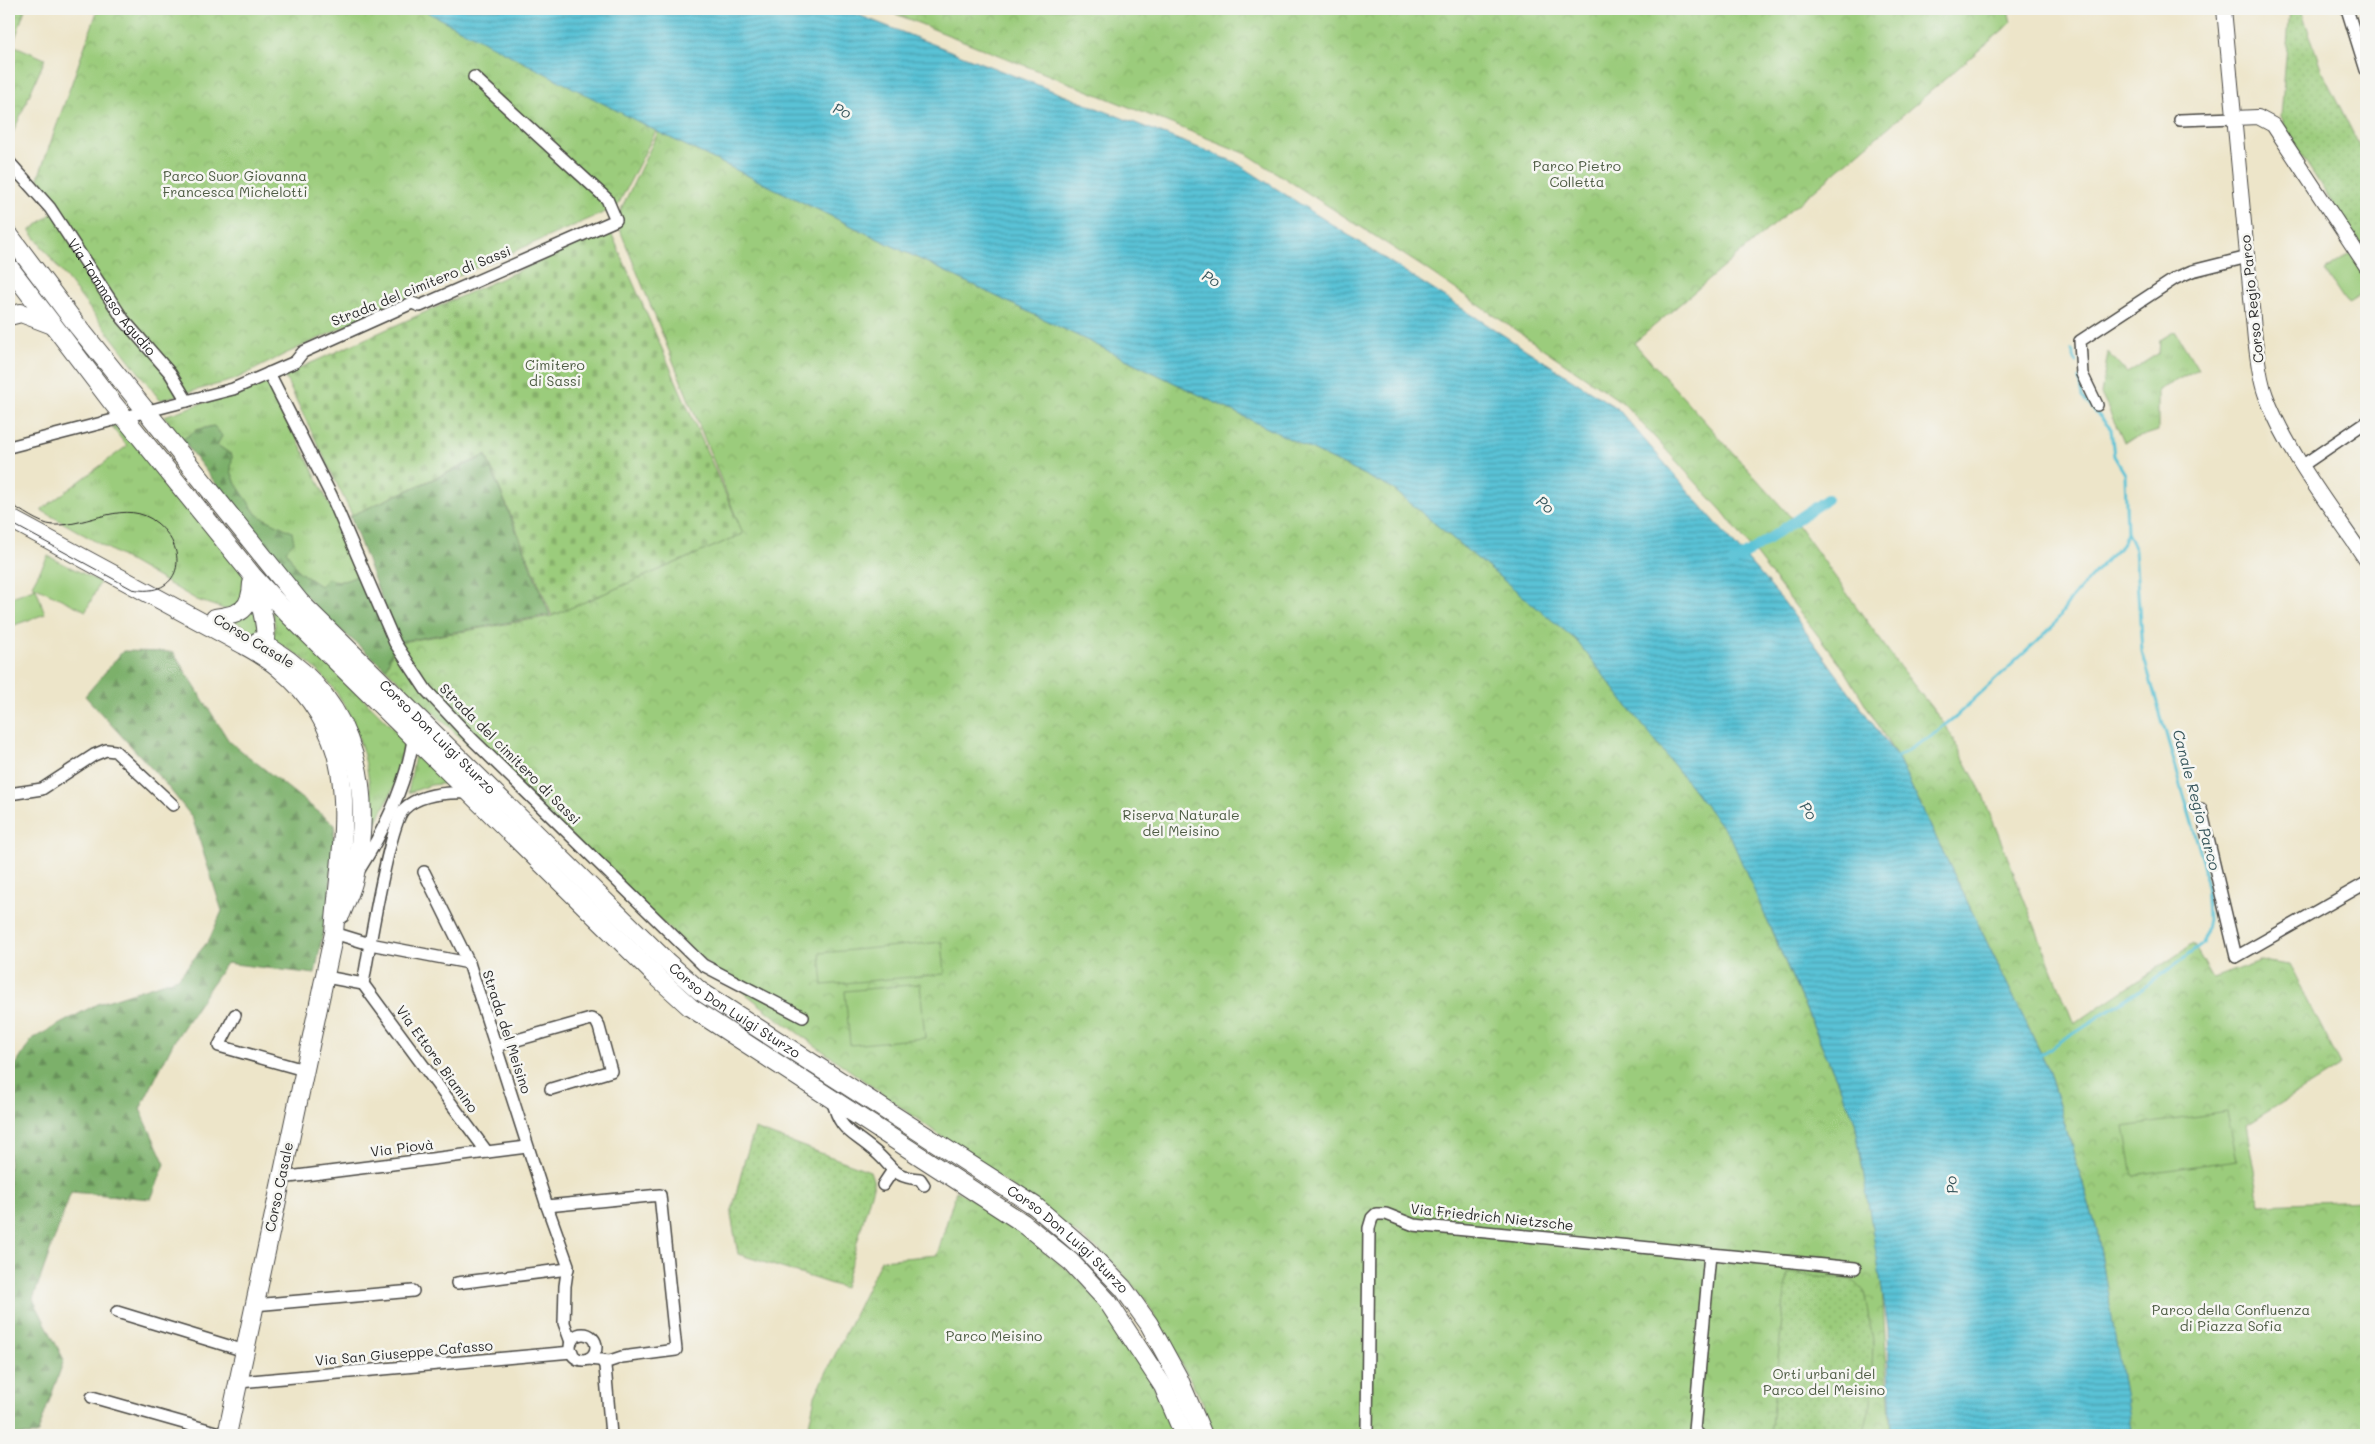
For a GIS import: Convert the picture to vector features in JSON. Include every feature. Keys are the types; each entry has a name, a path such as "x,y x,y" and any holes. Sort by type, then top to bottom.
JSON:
{"main road":[{"path":"9,236 147,412"},
{"path":"9,291 11,272 21,251"},
{"path":"11,272 28,273 40,277"},
{"path":"11,272 252,575 263,612 266,629 265,644 272,663"},
{"path":"9,316 21,312 36,316 52,324"},
{"name":"Corso Don Luigi Sturzo","path":"147,412 268,565 300,602 416,718 666,961 700,991 1035,1206 1085,1249 1123,1288 1149,1324 1178,1377 1203,1435"},
{"name":"Corso Casale","path":"9,507 265,644 291,660 320,687 331,703 350,739 356,764 361,801 360,840 355,876 334,933"},
{"name":"Corso Casale","path":"9,518 244,645 272,663 294,682 317,711 337,756 345,803 344,839 338,872 334,933 326,977 280,1178 227,1435"},
{"path":"215,618 236,615 246,606 252,593 252,575"},
{"name":"Corso Don Luigi Sturzo","path":"252,575 287,613 690,1007 1023,1223 1071,1262 1108,1302 1153,1370 1163,1386 1184,1435"}],"street":[{"name":"Corso Regio Parco","path":"2224,9 2262,382 2273,412 2303,465 2366,560"},
{"path":"2347,9 2366,70"},
{"name":"Strada del cimitero di Sassi","path":"187,401 233,389 295,362 303,352 412,303 420,306 616,220 607,200 474,77"},
{"path":"2180,120 2258,117 2273,125 2366,266"},
{"name":"Via Tommaso Agudio","path":"9,162 50,208 123,318 170,373 187,401"},
{"path":"2096,405 2082,374 2080,341 2176,278 2192,271 2248,257"},
{"name":"Strada del cimitero di Sassi","path":"269,373 331,494 395,643 426,690 471,738 703,966 803,1017"},
{"path":"9,447 187,401"},
{"path":"2303,465 2366,422"},
{"path":"355,876 377,841 388,818 404,776 414,738 416,718"},
{"path":"9,794 42,789 106,750 115,751 172,805"},
{"path":"388,818 402,811 415,801 444,793 470,793"},
{"path":"2201,809 2236,957 2365,886"},
{"path":"326,977 363,984 393,835 402,811"},
{"path":"388,818 393,835"},
{"name":"Strada del Meisino","path":"424,872 469,963 546,1206 568,1269 565,1286 564,1316 575,1343"},
{"path":"334,933 370,944 469,963"},
{"name":"Via Ettore Biamino","path":"363,984 487,1152"},
{"path":"235,1015 219,1046 257,1059 304,1070"},
{"path":"496,1046 591,1019 596,1022 599,1027 610,1071 551,1089"},
{"path":"832,1099 836,1117 848,1132 873,1149 892,1170 901,1176 920,1179 924,1185"},
{"name":"Via Piovà","path":"280,1178 527,1147"},
{"path":"883,1185 892,1170"},
{"path":"546,1206 660,1195 676,1350 622,1357 610,1362 579,1359 575,1343 592,1338 596,1349 608,1355 622,1357"},
{"name":"Via Friedrich Nietzsche","path":"1368,1435 1370,1228 1372,1218 1376,1214 1386,1214 1414,1225 1855,1268"},
{"path":"1699,1435 1694,1430 1710,1254"},
{"path":"457,1283 568,1269"},
{"path":"254,1305 414,1291"},
{"path":"117,1312 245,1351"},
{"name":"Via San Giuseppe Cafasso","path":"238,1382 575,1343"},
{"path":"588,1359 596,1349"},
{"path":"602,1360 605,1366 611,1435"},
{"name":"Corso Casale","path":"92,1397 227,1435"}],"green space":[{"path":"9,9 25,9 13,45 45,59 9,142"},
{"name":"Parco Suor Giovanna Francesca Michelotti","path":"98,9 450,9 662,119 617,207 434,286 285,354 234,380 160,400 30,231 61,206 38,178"},
{"name":"Parco Pietro Colletta","path":"883,9 2008,9 2011,23 1634,343 1798,525 1899,666 1946,726 1981,791 2074,1024 2193,944 2213,978 2260,961 2290,965 2341,1066 2246,1125 2260,1204 2366,1200 2366,1435 2131,1435 2097,1230 2047,1066 1897,757 1846,672 1723,512 1623,403 1420,265 1247,154"},
{"path":"2290,9 2301,9 2322,71 2366,159 2366,255 2289,136 2281,116"},
{"name":"Riserva Naturale del Meisino","path":"658,132 1393,489 1576,640 1731,838 1754,885 1771,930 1855,1121 1882,1286 1891,1435 1211,1435 1203,1403 1145,1299 1106,1255 770,1013 702,959 386,669 396,643 552,616 743,534 616,220"},
{"name":"Cimitero di Sassi","path":"610,230 743,534 552,616 486,455 352,515 284,375"},
{"path":"2351,253 2366,276 2366,292 2347,304 2325,271"},
{"path":"2175,331 2198,369 2158,390 2158,431 2124,442 2101,394 2108,352 2127,373 2159,353 2160,340"},
{"path":"269,381 363,573 350,579 338,581 328,578 320,586 298,571 286,550 292,532 257,515 236,484 231,471 232,455 217,445 222,436 213,426 196,430 182,440 164,416"},
{"path":"122,424 246,577 244,603 227,610 197,600 41,510 127,446 111,426"},
{"path":"214,426 222,436 217,445 232,455 231,471 236,484 257,515 292,532 294,542 286,550 298,571 320,586 328,578 342,581 363,573 395,646 386,669 321,613 278,564 182,440 196,430"},
{"path":"486,456 550,615 398,642 350,516"},
{"path":"48,556 100,582 86,611 32,585"},
{"path":"36,588 45,614 9,627 9,598"},
{"path":"254,606 261,636 233,620"},
{"path":"271,607 405,740 394,787 371,833 370,792 367,771 356,730 337,693 325,678 300,657 273,641 275,625"},
{"path":"123,651 173,652 229,741 335,825 329,901 315,974 226,963 173,1043 140,1109 165,1164 151,1199 71,1192 33,1299 64,1360 37,1435 9,1435 9,1076 32,1039 97,1004 178,978 209,940 222,911 192,817 164,782 85,696"},
{"path":"416,750 450,783 431,785 408,793"},
{"path":"942,942 945,974 823,985 820,953"},
{"path":"920,984 925,1038 850,1045 845,991"},
{"path":"2227,1112 2237,1160 2133,1175 2124,1127"},
{"path":"755,1129 870,1171 874,1183 844,1288 738,1254 731,1215 744,1162"},
{"name":"Parco Meisino","path":"956,1191 1001,1215 1080,1280 1111,1316 1141,1360 1178,1435 807,1435 815,1396 881,1260 937,1255"},
{"name":"Orti urbani del Parco del Meisino","path":"1787,1273 1853,1280 1864,1291 1873,1341 1871,1404 1863,1435 1770,1435"}],"water":[{"name":"Po","path":"421,9 843,9 1235,162 1618,409 1784,602 1897,757 2047,1066 2097,1230 2132,1435 1891,1435 1888,1328 1855,1121 1731,838 1576,640 1393,489 658,132"}],"waterway":[{"name":"Canale Regio Parco","path":"2072,350 2076,363"},
{"name":"Canale Regio Parco","path":"1894,759 1930,737 1956,716 2035,643 2054,625 2071,599 2122,545 2127,532 2125,474 2114,456 2111,429 2082,397 2079,379"},
{"path":"1733,563 1827,499"},
{"name":"Canale Regio Parco","path":"2038,1056 2146,986 2203,944 2208,919 2205,868 2142,651 2135,550 2127,532"}],"tram line":[{"path":"9,503 36,519 53,525 80,522 120,513 133,513 145,516 157,523 168,534 177,559 176,570 170,580 161,587 149,590 132,589 9,522"}],"park label":[{"name":"Parco della Confluenza di Piazza Sofia","path":"2231,1318"}]}
